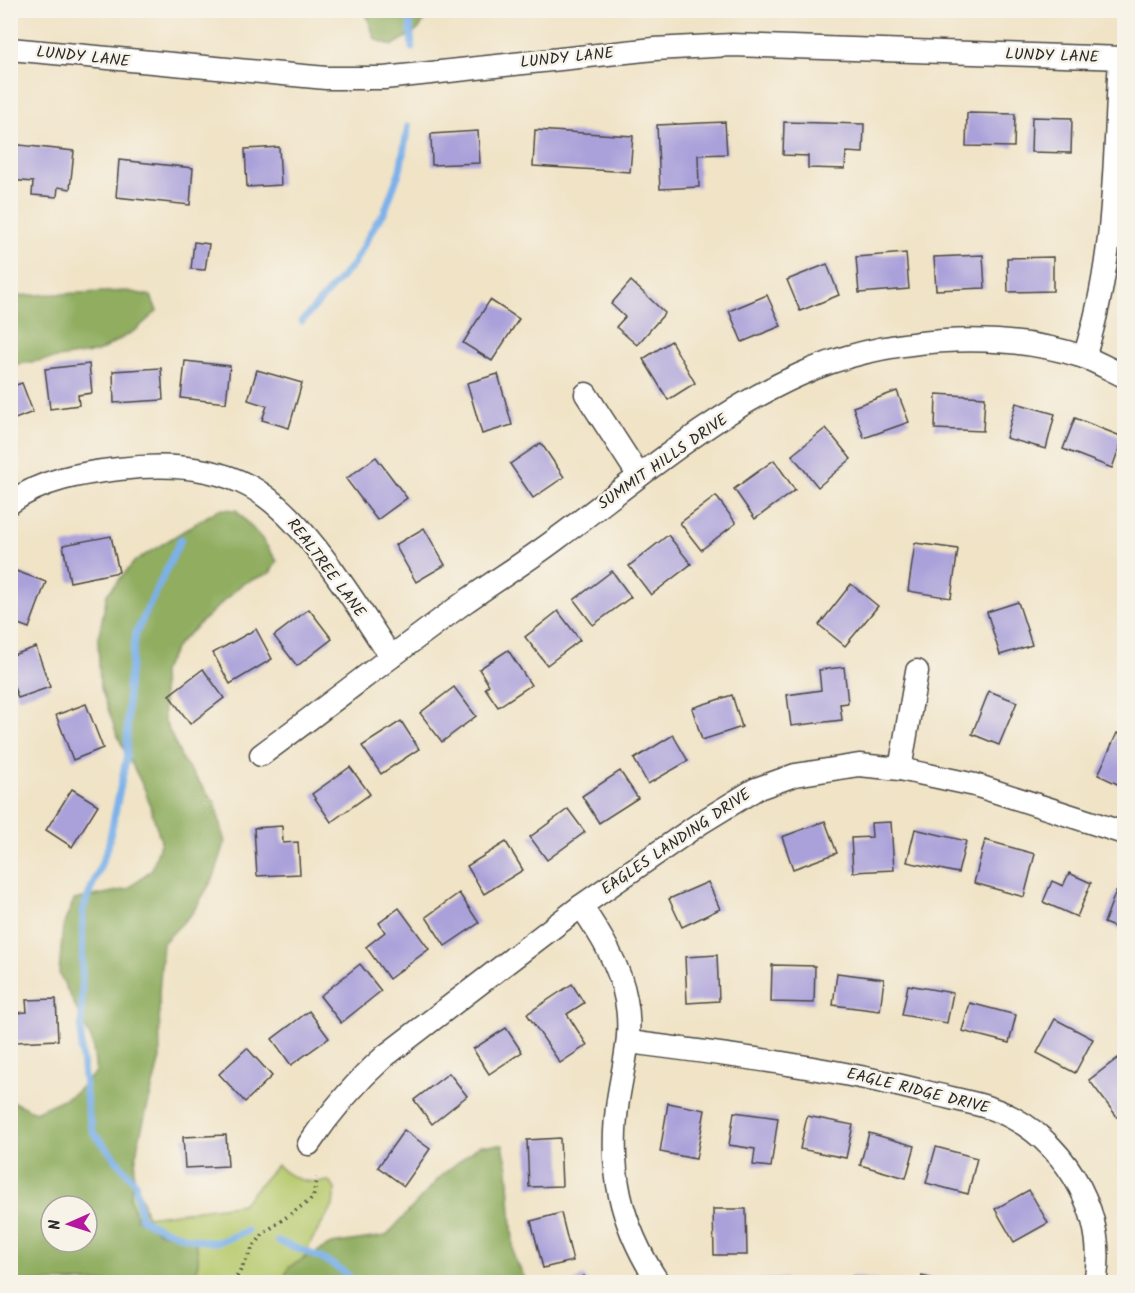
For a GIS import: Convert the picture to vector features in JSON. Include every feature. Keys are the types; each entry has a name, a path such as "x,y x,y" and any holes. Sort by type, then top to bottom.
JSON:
{"street":[{"name":"LUNDY LANE","path":"10,49 326,78 384,78 654,49 732,45 1122,58"},
{"path":"1084,357 1094,326 1116,190 1122,58"},
{"name":"SUMMIT HILLS DRIVE","path":"261,756 391,657 558,538 639,476 761,395 800,374 843,357 889,347 961,341 1027,346 1084,357 1125,376"},
{"path":"586,394 639,476"},
{"name":"REALTREE LANE","path":"10,502 54,481 94,472 136,467 183,468 231,478 249,486 280,508 311,544 391,657"},
{"path":"900,769 917,671"},
{"name":"EAGLES LANDING DRIVE","path":"309,1143 327,1117 366,1073 385,1056 581,906 702,822 756,789 795,775 833,768 859,765 900,769 975,785 1125,833"},
{"path":"581,906 612,957 622,981 627,1003 628,1042 615,1122 617,1191 629,1229 658,1282"},
{"name":"EAGLE RIDGE DRIVE","path":"628,1042 813,1067 995,1109 1013,1118 1044,1140 1078,1182 1091,1216 1097,1250 1095,1282"}],"path":[{"path":"234,1282 252,1249 264,1233 313,1198 317,1178"}],"green space":[{"path":"365,10 431,11 418,30 392,46 375,39"},
{"path":"127,291 151,296 157,311 136,330 98,352 11,365 11,296"},
{"path":"219,509 236,510 262,539 277,561 270,573 242,584 178,644 162,672 164,719 183,761 215,803 225,843 214,877 193,912 163,943 159,993 160,1058 138,1144 130,1199 137,1219 161,1233 192,1238 197,1249 198,1265 193,1282 11,1282 11,1101 35,1112 72,1095 96,1072 92,1041 59,973 63,926 74,900 128,889 152,869 161,841 145,790 117,735 100,685 98,640 107,594 135,561"},
{"path":"480,1145 503,1145 508,1168 514,1257 527,1282 282,1282 289,1267 331,1244 386,1236 443,1174"},
{"path":"128,1156 147,1217 242,1204 277,1165 301,1180 329,1181 335,1189 333,1206 312,1240 294,1282 88,1282 88,1254 99,1254 99,1194 97,1194"}],"building":[{"path":"967,113 1015,114 1014,147 966,146"},
{"path":"1032,117 1072,118 1071,153 1031,152"},
{"path":"725,122 727,154 698,155 699,187 660,189 657,125"},
{"path":"784,122 864,124 863,153 846,152 845,169 808,168 808,156 783,155"},
{"path":"535,130 633,136 630,172 533,166"},
{"path":"478,131 480,163 432,165 431,134"},
{"path":"10,144 74,151 70,189 58,187 57,197 32,195 33,182 10,180"},
{"path":"279,147 281,185 247,187 245,149"},
{"path":"119,160 193,168 190,205 116,197"},
{"path":"194,242 209,244 205,270 191,269"},
{"path":"906,253 909,289 859,293 856,257"},
{"path":"983,255 985,288 936,290 934,257"},
{"path":"1053,257 1053,291 1008,292 1007,258"},
{"path":"827,264 839,295 800,311 787,280"},
{"path":"631,281 665,313 637,345 616,327 625,317 611,304"},
{"path":"767,295 781,326 742,342 729,311"},
{"path":"490,300 519,319 492,361 463,343"},
{"path":"671,341 695,383 668,400 643,359"},
{"path":"185,361 230,366 226,403 181,398"},
{"path":"89,364 92,393 78,395 79,405 50,409 45,369"},
{"path":"161,368 163,400 114,403 113,371"},
{"path":"257,370 302,383 289,428 262,420 267,406 248,400"},
{"path":"498,374 512,425 482,434 467,383"},
{"path":"22,383 33,412 10,421 10,387"},
{"path":"897,391 909,422 864,438 853,407"},
{"path":"936,394 985,397 983,431 935,429"},
{"path":"1016,403 1055,414 1046,449 1006,438"},
{"path":"1075,418 1123,437 1112,468 1063,449"},
{"path":"826,428 851,459 818,487 792,455"},
{"path":"541,443 564,477 533,498 510,464"},
{"path":"376,457 407,498 377,520 346,479"},
{"path":"774,460 795,490 755,519 734,489"},
{"path":"716,496 736,523 701,550 680,523"},
{"path":"424,528 445,565 416,582 395,545"},
{"path":"668,535 691,564 651,595 629,566"},
{"path":"111,536 119,572 70,582 63,545"},
{"path":"915,543 958,549 951,598 908,591"},
{"path":"16,571 46,582 29,628 10,621 10,585"},
{"path":"612,571 631,597 593,625 574,600"},
{"path":"851,584 878,606 845,646 819,625"},
{"path":"1018,602 1032,645 1000,655 987,612"},
{"path":"309,609 332,639 297,666 274,636"},
{"path":"558,611 580,640 547,665 525,637"},
{"path":"256,629 272,659 230,684 213,653"},
{"path":"36,647 50,687 18,698 10,676 10,656"},
{"path":"508,650 531,685 498,707 485,688 489,685 479,669"},
{"path":"844,667 848,703 840,704 842,720 791,726 787,695 821,690 819,670"},
{"path":"203,669 224,698 190,724 169,695"},
{"path":"454,687 476,716 442,742 420,713"},
{"path":"989,691 1017,702 999,745 972,734"},
{"path":"732,695 742,727 702,740 692,708"},
{"path":"86,704 103,748 73,760 56,715"},
{"path":"401,721 419,749 381,774 362,746"},
{"path":"1117,733 1124,737 1124,787 1098,775"},
{"path":"673,735 688,761 648,784 634,759"},
{"path":"350,767 370,794 331,822 312,794"},
{"path":"620,771 638,798 599,823 582,796"},
{"path":"72,789 98,805 72,847 46,830"},
{"path":"568,809 585,832 547,860 530,837"},
{"path":"825,821 837,853 793,869 782,837"},
{"path":"891,822 894,870 853,872 851,838 872,837 871,823"},
{"path":"282,826 283,843 298,842 300,874 257,876 254,828"},
{"path":"915,829 966,841 958,873 907,862"},
{"path":"985,840 1035,854 1024,897 974,883"},
{"path":"506,842 523,870 484,894 467,866"},
{"path":"1069,873 1091,883 1077,917 1043,902 1052,881 1063,886"},
{"path":"708,882 720,909 682,927 669,899"},
{"path":"1116,891 1124,895 1124,931 1104,923"},
{"path":"459,893 479,923 445,946 426,917"},
{"path":"399,908 429,949 389,979 366,947 385,932 379,923"},
{"path":"13,912 14,936 10,936 10,913"},
{"path":"717,955 719,1001 687,1003 685,957"},
{"path":"360,964 381,991 341,1023 320,996"},
{"path":"772,965 815,966 814,1003 771,1002"},
{"path":"837,973 884,979 880,1011 833,1005"},
{"path":"572,984 584,1003 567,1014 587,1045 560,1063 527,1014"},
{"path":"908,985 953,993 947,1023 902,1015"},
{"path":"56,999 58,1040 16,1042 14,1013 27,1012 26,1000"},
{"path":"970,1003 1016,1015 1009,1043 962,1031"},
{"path":"309,1011 329,1038 291,1065 272,1039"},
{"path":"1055,1019 1093,1039 1075,1073 1037,1053"},
{"path":"506,1028 522,1052 489,1074 473,1049"},
{"path":"247,1048 272,1076 245,1102 219,1074"},
{"path":"1118,1058 1124,1067 1124,1119 1121,1122 1089,1080"},
{"path":"449,1073 467,1096 432,1124 414,1100"},
{"path":"668,1103 705,1110 696,1159 660,1152"},
{"path":"734,1112 778,1118 771,1167 753,1165 755,1149 729,1145"},
{"path":"807,1116 853,1125 846,1158 800,1149"},
{"path":"404,1130 430,1149 404,1186 378,1167"},
{"path":"869,1133 915,1146 906,1178 860,1165"},
{"path":"226,1135 228,1166 185,1168 183,1137"},
{"path":"560,1138 562,1186 529,1187 527,1140"},
{"path":"936,1147 977,1158 968,1194 926,1183"},
{"path":"1029,1190 1048,1223 1014,1242 995,1209"},
{"path":"713,1209 746,1209 747,1255 714,1255"},
{"path":"561,1213 573,1261 543,1268 531,1221"},
{"path":"584,1276 588,1282 573,1282"},
{"path":"852,1276 881,1281 850,1282"},
{"path":"922,1276 944,1282 920,1282"},
{"path":"786,1278 786,1282 752,1282 752,1280"}],"waterway":[{"path":"409,10 412,48"},
{"path":"302,321 354,263 384,213 400,170 408,126"},
{"path":"181,539 136,633 128,686 127,755 108,847 83,909 81,1050 88,1113 93,1132 135,1182 141,1218 166,1230 208,1242 220,1241 247,1231"},
{"path":"278,1241 329,1262 355,1282"}]}
